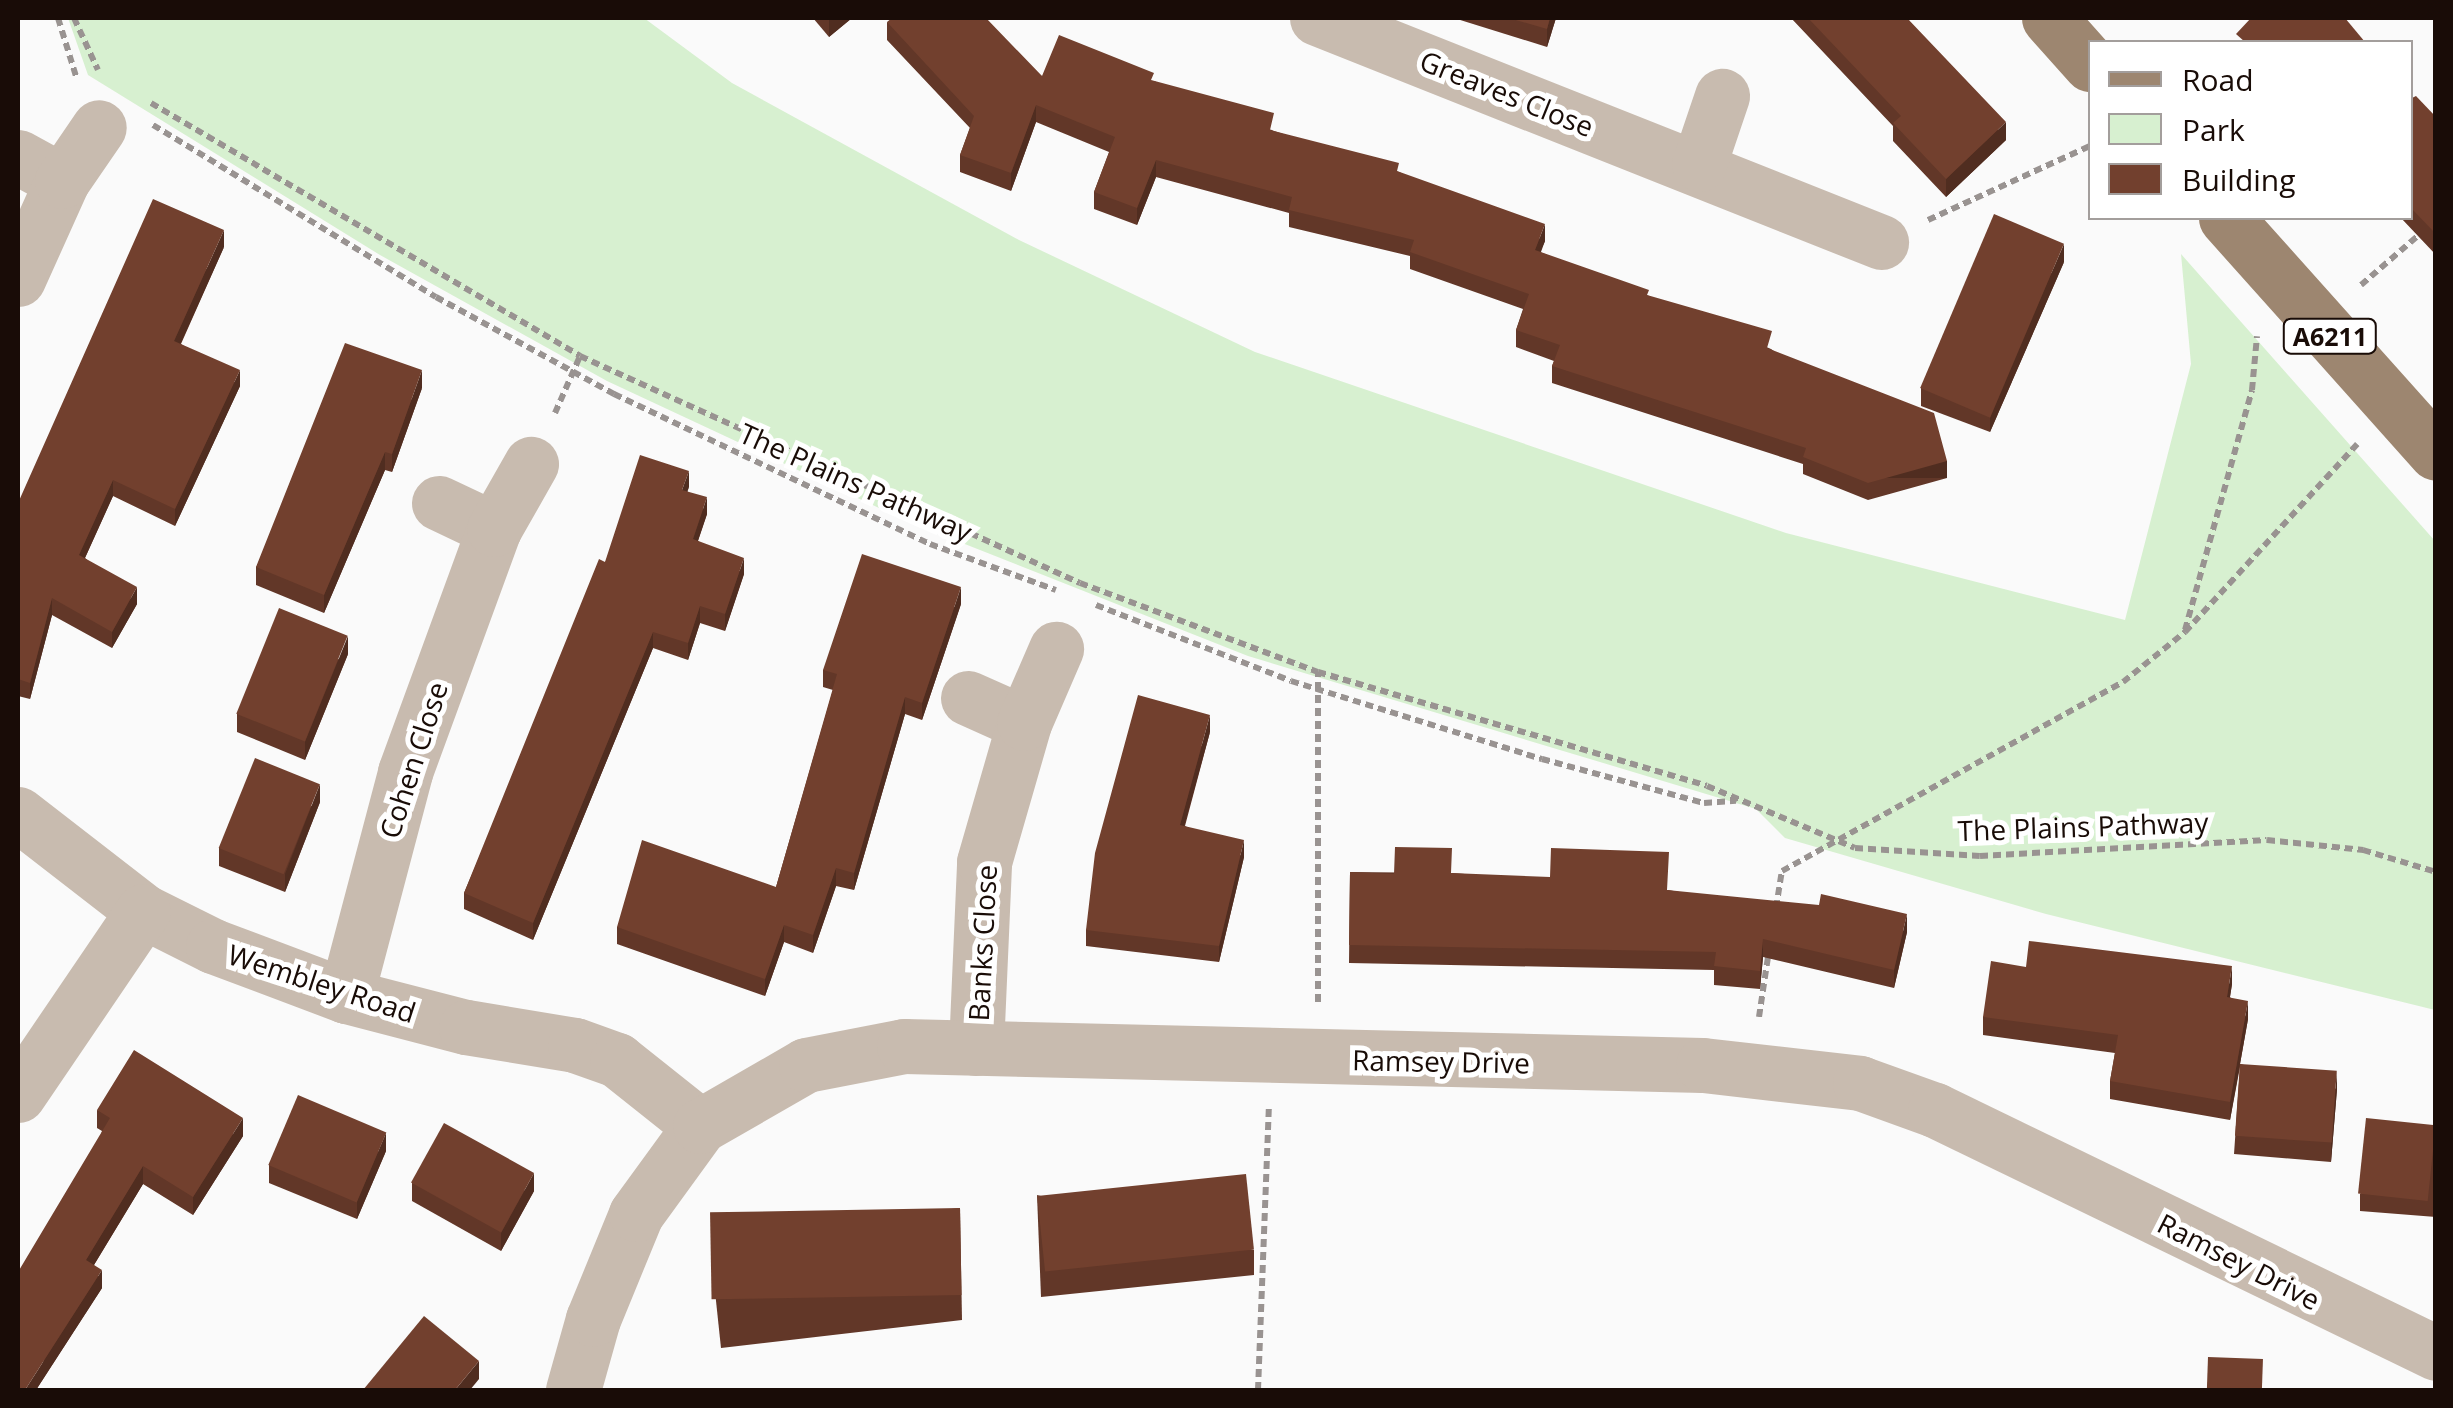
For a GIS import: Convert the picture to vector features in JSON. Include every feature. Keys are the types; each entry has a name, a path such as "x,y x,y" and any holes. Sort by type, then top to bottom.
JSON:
{"main road":[{"path":"2049,18 2088,62"},
{"name":"A6211","path":"2228,220 2436,452"}],"street":[{"name":"Greaves Close","path":"1317,18 1699,164 1881,242"},
{"path":"1699,164 1722,96"},
{"path":"18,279 40,169 117,102"},
{"name":"Cohen Close","path":"346,996 405,772 494,529 531,464"},
{"path":"439,503 494,529"},
{"name":"Banks Close","path":"976,1048 980,891 1024,722 1056,648"},
{"path":"968,698 1024,722"},
{"name":"Wembley Road","path":"18,814 143,912 213,946 346,996 617,1060 700,1126"},
{"path":"18,1095 143,912"},
{"name":"Ramsey Drive","path":"573,1390 622,1243 653,1185 700,1126 806,1065 904,1046 1752,1067 1860,1083 1935,1110 2436,1354"}],"path":[{"name":"The Plains Pathway","path":"58,18 77,79 574,373 930,544 1074,597 1080,583"},
{"name":"The Plains Pathway","path":"74,18 92,66 117,102 580,356 1080,583 1318,672 1738,801 1832,841 1980,856 2267,840 2363,850 2436,872"},
{"path":"1881,242 2088,147"},
{"path":"2318,322 2436,220"},
{"path":"2185,632 2252,390 2264,260"},
{"path":"574,373 580,356"},
{"path":"1752,1067 1782,871 2123,682 2185,632 2394,402"},
{"name":"The Plains Pathway","path":"1091,604 1320,690 1686,798 1738,801"},
{"path":"1258,1390 1294,1058 1320,690 1318,672"}],"green space":[{"path":"68,18 644,18 732,83 1019,240 1255,352 1786,533 2125,620 2191,364 2181,254 2435,541 2435,1010 2046,914 1785,838 1756,809 1248,656 909,522 607,381 380,255 88,75"}],"building":[{"path":"892,18 986,18 1042,76 1059,35 1154,73 1151,80 1274,113 1270,130 1399,163 1397,171 1545,224 1535,250 1649,290 1647,295 1772,331 1767,348 1934,413 1947,461 1868,483 1803,457 1806,448 1552,366 1560,345 1516,330 1529,294 1410,252 1414,240 1289,210 1292,197 1156,160 1137,208 1094,192 1115,137 1036,105 1011,173 960,155 974,116 887,22"},
{"path":"1509,18 1550,18 1547,29"},
{"path":"1808,18 1907,18 2006,122 1946,179 1893,123 1901,116"},
{"path":"2251,18 2345,18 2363,40 2243,40 2236,34"},
{"path":"2416,96 2436,117 2436,234 2413,210"},
{"path":"153,199 224,230 174,341 240,370 175,509 113,480 79,555 137,587 112,632 52,598 30,683 18,679 18,503"},
{"path":"1994,214 2064,244 1990,418 1920,388"},
{"path":"345,343 422,370 392,454 385,452 324,595 256,567"},
{"path":"640,455 689,471 682,490 707,497 693,539 744,558 725,614 700,606 688,643 653,632 533,923 464,893 599,559 605,562"},
{"path":"862,554 961,587 922,703 905,697 854,873 836,868 813,935 784,925 765,979 617,927 642,840 776,887 837,674 823,670"},
{"path":"279,608 348,636 305,741 236,714"},
{"path":"1138,695 1210,715 1180,825 1244,840 1219,946 1086,930 1095,853"},
{"path":"255,758 320,784 284,874 219,848"},
{"path":"1395,847 1452,848 1451,873 1550,877 1551,848 1669,852 1667,890 1819,905 1821,894 1907,914 1894,970 1763,939 1760,971 1714,966 1716,952 1349,945 1350,872 1394,874"},
{"path":"2029,941 2232,966 2227,997 2248,1001 2230,1102 2110,1081 2118,1035 1983,1017 1991,961 2026,967"},
{"path":"134,1050 243,1118 193,1197 143,1166 86,1260 102,1270 25,1390 18,1390 18,1272 110,1118 97,1110"},
{"path":"2240,1064 2337,1071 2332,1143 2235,1136"},
{"path":"298,1095 386,1133 357,1202 268,1165"},
{"path":"2366,1118 2436,1125 2428,1201 2358,1194"},
{"path":"444,1123 534,1173 501,1232 411,1182"},
{"path":"1246,1174 1254,1250 1045,1272 1037,1196"},
{"path":"960,1208 962,1295 712,1299 710,1212"},
{"path":"424,1316 479,1361 455,1390 363,1390"},
{"path":"2208,1357 2263,1359 2262,1390 2207,1390"}]}
